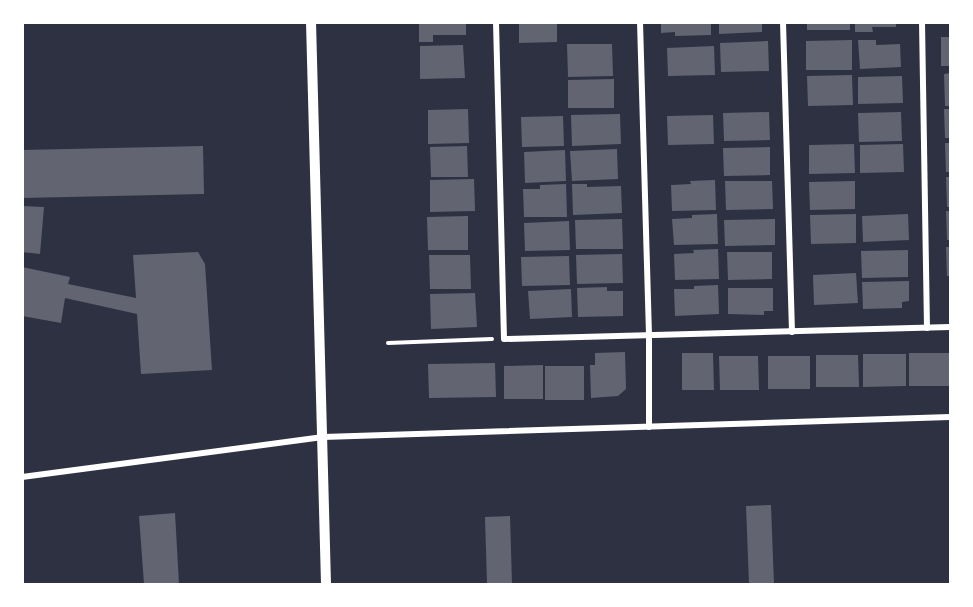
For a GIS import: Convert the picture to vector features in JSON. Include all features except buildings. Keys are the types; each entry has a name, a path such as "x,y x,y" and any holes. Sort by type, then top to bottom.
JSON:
{"street":[{"path":"311,22 326,585"},
{"path":"496,22 504,339 951,327"},
{"path":"640,22 649,427"},
{"path":"783,22 792,332"},
{"path":"922,22 927,328"},
{"path":"22,477 322,437 951,417"}],"path":[{"path":"388,343 504,339"}]}
